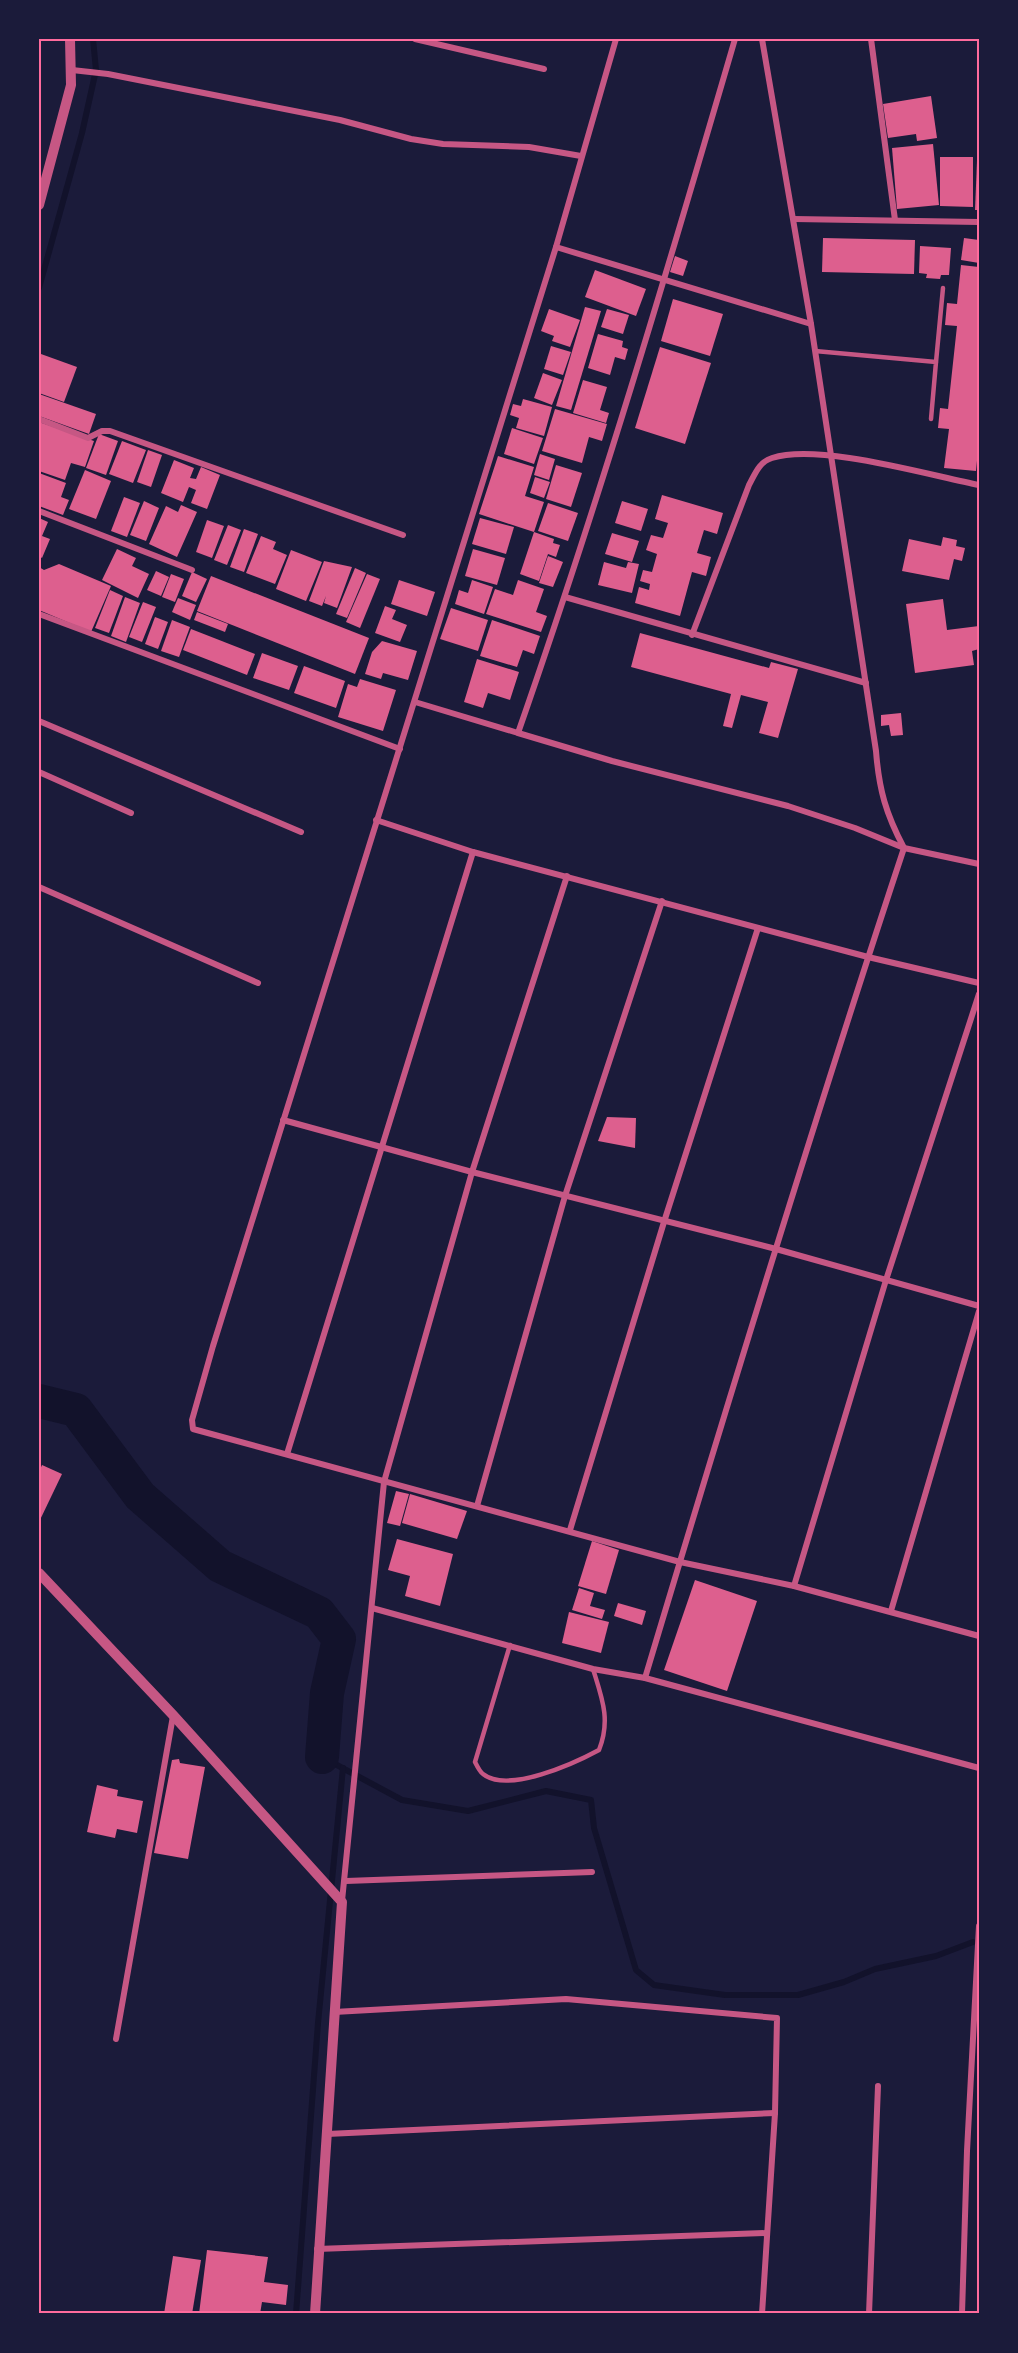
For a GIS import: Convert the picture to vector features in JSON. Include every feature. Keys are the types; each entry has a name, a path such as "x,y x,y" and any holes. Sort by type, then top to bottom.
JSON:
{"street":[{"path":"39,205 65,115 72,69 70,39"},
{"path":"416,39 544,69"},
{"path":"616,39 580,156 556,247 283,1120 192,1420 193,1429 570,1530 680,1562 794,1586 979,1636"},
{"path":"518,733 565,597 664,281 735,39"},
{"path":"645,1678 776,1249 904,848 888,817 878,786 866,683 832,455 762,39"},
{"path":"871,39 895,220"},
{"path":"72,69 108,74 340,120 411,139 442,144 529,147 580,156"},
{"path":"794,219 979,222"},
{"path":"556,247 811,324"},
{"path":"39,419 88,438 102,431 110,431 403,535"},
{"path":"692,635 748,485 759,465 771,458 793,455 832,455 979,484"},
{"path":"39,511 192,570"},
{"path":"565,597 866,683"},
{"path":"39,614 400,750"},
{"path":"415,702 612,761 788,806 904,848 979,864"},
{"path":"39,721 300,832"},
{"path":"39,772 131,813"},
{"path":"376,820 473,852 868,957 979,983"},
{"path":"286,1454 473,852"},
{"path":"315,2314 317,2249 342,1902 346,1881 355,1764 384,1482 472,1172 567,876"},
{"path":"39,887 258,984"},
{"path":"477,1506 565,1196 662,902"},
{"path":"570,1530 664,1222 758,928"},
{"path":"794,1586 886,1280 979,994"},
{"path":"283,1120 472,1172 776,1249 979,1306"},
{"path":"891,1611 979,1311"},
{"path":"39,1573 173,1715 342,1902"},
{"path":"372,1608 593,1669 645,1678 979,1768"},
{"path":"116,2039 173,1715"},
{"path":"346,1881 592,1872"},
{"path":"962,2314 967,2151 979,1926"},
{"path":"333,2012 566,1999 777,2018 775,2113 762,2314"},
{"path":"870,2314 878,2086"},
{"path":"327,2134 775,2113"},
{"path":"317,2249 766,2233"}],"lane":[{"path":"931,419 943,288"},
{"path":"815,351 936,362"},
{"path":"510,1645 476,1762 482,1774 500,1781 539,1775 599,1750 606,1734 606,1713 593,1669"}],"building":[{"path":"931,96 937,138 917,141 916,134 888,138 883,104"},
{"path":"933,144 939,205 897,209 892,148"},
{"path":"940,157 973,157 973,207 940,206"},
{"path":"977,161 979,161 979,210 975,210"},
{"path":"823,238 915,240 914,274 822,272"},
{"path":"964,238 979,240 979,263 961,260"},
{"path":"920,246 951,248 949,275 941,275 940,279 926,278 927,274 919,273"},
{"path":"675,256 688,261 683,276 670,272"},
{"path":"961,265 979,267 979,440 976,471 944,468 949,429 938,428 940,408 948,409 957,326 945,325 947,303 957,304"},
{"path":"595,270 646,289 636,316 585,297"},
{"path":"673,299 723,314 710,356 661,341"},
{"path":"585,307 601,311 571,410 556,406"},
{"path":"549,309 580,320 570,347 552,341 554,336 541,331"},
{"path":"607,309 629,315 623,334 601,327"},
{"path":"598,334 623,341 622,347 628,349 625,360 615,357 610,375 588,368"},
{"path":"551,346 571,352 563,375 544,369"},
{"path":"660,347 711,363 685,444 635,428"},
{"path":"41,354 77,367 64,402 39,393"},
{"path":"543,373 562,380 552,405 534,398"},
{"path":"583,380 607,387 600,410 609,413 606,423 573,413"},
{"path":"39,394 96,414 89,434 39,416"},
{"path":"523,399 552,407 544,436 516,428 519,418 510,415 513,404 521,406"},
{"path":"555,409 607,424 602,441 589,437 582,463 542,451"},
{"path":"39,422 94,441 85,467 71,463 65,480 39,471"},
{"path":"512,428 543,438 534,464 504,454"},
{"path":"99,434 118,441 106,475 86,468"},
{"path":"122,441 146,450 133,483 109,474"},
{"path":"148,450 162,455 151,487 137,482"},
{"path":"540,454 555,459 549,480 534,475"},
{"path":"498,456 534,467 525,496 544,502 534,532 479,514"},
{"path":"174,460 194,468 190,478 196,479 201,467 220,475 207,509 191,503 196,490 189,487 183,502 161,493"},
{"path":"556,465 582,473 571,507 546,499"},
{"path":"85,470 111,481 96,519 69,509"},
{"path":"39,473 66,483 61,497 69,500 63,515 39,506"},
{"path":"535,477 550,482 544,498 530,493"},
{"path":"662,495 723,513 717,534 704,530 697,553 711,557 706,576 692,572 680,616 635,603 639,587 649,590 650,584 640,581 643,570 652,572 657,554 646,550 651,535 663,538 668,523 655,519"},
{"path":"124,497 140,503 127,537 111,531"},
{"path":"144,501 159,508 146,541 130,535"},
{"path":"622,501 648,509 641,531 615,523"},
{"path":"548,503 578,513 568,541 538,531"},
{"path":"181,505 197,512 177,557 149,544 166,506 178,512"},
{"path":"39,518 48,522 42,536 50,539 42,558 39,556"},
{"path":"480,518 514,527 506,554 472,544"},
{"path":"207,520 224,526 212,558 196,552"},
{"path":"228,525 241,530 227,565 214,560"},
{"path":"244,529 258,534 244,572 230,567"},
{"path":"534,532 554,539 553,543 560,545 556,557 548,554 539,581 520,574"},
{"path":"612,533 639,541 632,562 605,554"},
{"path":"261,536 276,542 273,549 287,555 275,584 246,573"},
{"path":"943,537 957,540 956,546 965,548 962,561 954,559 949,580 902,571 909,539 941,546"},
{"path":"117,549 136,558 132,566 149,574 138,598 102,580"},
{"path":"473,549 505,558 497,585 465,576"},
{"path":"291,550 322,562 306,601 276,589"},
{"path":"548,556 563,562 553,587 539,583"},
{"path":"324,561 352,567 337,608 324,603 326,596 322,606 309,601"},
{"path":"604,562 626,568 628,562 639,564 632,593 598,585"},
{"path":"59,564 111,586 91,632 39,610 39,567 44,570"},
{"path":"355,568 366,573 347,618 336,614"},
{"path":"156,571 169,577 161,596 147,590"},
{"path":"192,572 207,579 196,602 182,596"},
{"path":"171,574 184,579 175,602 162,597"},
{"path":"367,574 380,579 360,628 346,622"},
{"path":"211,576 369,638 355,674 197,611"},
{"path":"399,580 435,592 427,616 391,604"},
{"path":"472,580 493,587 484,614 455,604 459,590 468,593"},
{"path":"518,580 544,589 536,612 547,616 541,632 486,614 495,589 513,595"},
{"path":"110,590 123,596 109,633 95,628"},
{"path":"125,597 140,603 126,642 111,636"},
{"path":"178,598 196,605 190,620 172,612"},
{"path":"943,599 947,630 979,626 979,649 972,651 974,665 915,673 906,604"},
{"path":"143,602 156,607 142,642 129,637"},
{"path":"385,606 396,610 392,619 407,625 400,642 375,633"},
{"path":"451,608 488,620 478,651 440,639"},
{"path":"197,612 228,624 225,632 194,620"},
{"path":"155,617 168,622 158,649 145,644"},
{"path":"172,620 190,627 179,657 161,651"},
{"path":"492,620 540,636 534,654 523,650 517,667 480,656"},
{"path":"191,629 255,654 247,675 183,650"},
{"path":"640,633 769,668 771,662 798,669 778,738 759,733 768,702 741,695 732,728 723,726 731,694 631,667"},
{"path":"382,641 417,651 408,680 383,673 381,679 365,674 372,652"},
{"path":"262,653 298,666 289,690 253,678"},
{"path":"477,659 519,672 510,700 488,693 483,708 464,702"},
{"path":"304,666 345,681 336,708 294,693"},
{"path":"360,679 396,690 383,731 338,717 348,684 357,687"},
{"path":"901,713 903,735 891,736 889,725 881,726 881,715"},
{"path":"607,1117 636,1118 635,1148 598,1141"},
{"path":"42,1465 62,1474 39,1522 39,1472"},
{"path":"396,1491 409,1494 400,1526 387,1523"},
{"path":"410,1494 467,1511 457,1539 402,1523"},
{"path":"397,1539 453,1554 440,1606 405,1596 410,1576 388,1570"},
{"path":"592,1541 619,1550 606,1594 578,1586"},
{"path":"695,1580 757,1601 727,1691 664,1670"},
{"path":"579,1588 594,1593 590,1606 605,1610 602,1619 572,1610"},
{"path":"618,1603 646,1611 642,1625 614,1616"},
{"path":"569,1612 609,1622 601,1653 562,1643"},
{"path":"179,1759 180,1763 205,1767 188,1859 154,1853 172,1760"},
{"path":"97,1785 118,1790 117,1796 143,1801 137,1833 117,1829 115,1838 87,1832"},
{"path":"207,2250 268,2257 264,2282 288,2285 286,2305 262,2302 260,2314 199,2314"},
{"path":"173,2256 201,2260 192,2314 164,2314"}],"waterway":[{"path":"39,288 82,133 96,70 93,39"},
{"path":"39,1401 76,1410 140,1496 220,1566 319,1613 339,1639 327,1693 322,1757"},
{"path":"322,1757 402,1800 468,1811 546,1791 591,1800 594,1828 636,1970 654,1985 725,1995 798,1995 844,1982 875,1969 936,1956 973,1942"},
{"path":"296,2314 318,2023 343,1768"}]}
